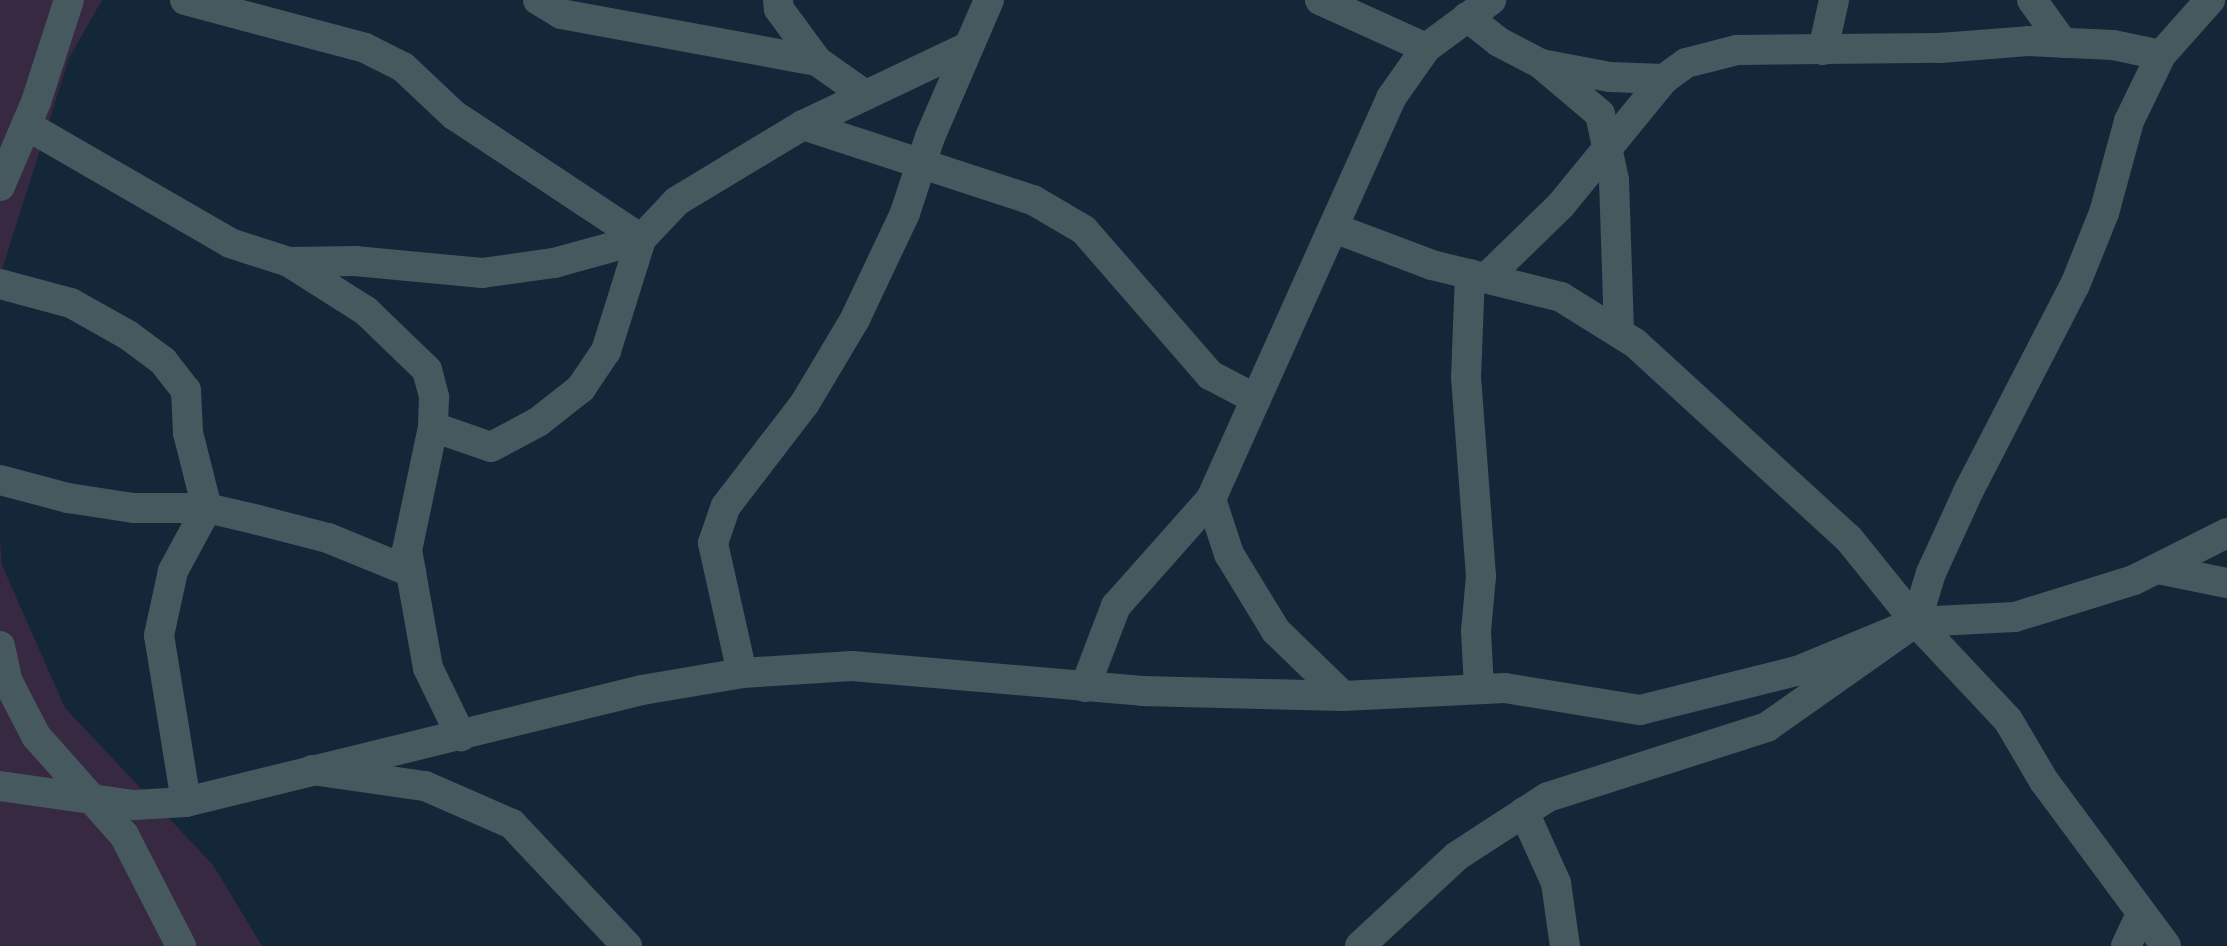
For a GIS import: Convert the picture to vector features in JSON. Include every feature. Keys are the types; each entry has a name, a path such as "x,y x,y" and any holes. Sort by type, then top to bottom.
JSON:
{"street":[{"path":"0,186 26,125 68,0"},
{"path":"185,0 365,48 403,66 454,115 642,239"},
{"path":"538,0 561,14 817,61"},
{"path":"778,0 779,8 817,61 865,95"},
{"path":"742,673 713,543 726,506 805,403 855,319 904,213 965,48 989,0"},
{"path":"1320,0 1426,48"},
{"path":"1823,50 1834,0"},
{"path":"2032,0 2063,42"},
{"path":"1360,946 1457,856 1548,797 1767,727 1916,622 1931,573 1968,492 2074,284 2104,213 2129,120 2161,54 2210,0"},
{"path":"1085,686 1116,606 1210,499 1391,98 1426,48 1479,9 1600,114 1614,180 1619,333"},
{"path":"1479,689 1476,631 1481,576 1466,377 1478,276 1562,206 1664,80 1686,63 1737,50 2063,42 2113,45 2161,54"},
{"path":"433,427 491,447 538,422 581,388 606,350 642,239 677,201 803,125 965,48"},
{"path":"1541,64 1610,78 1664,80"},
{"path":"26,125 230,243 288,262 366,310 427,370 434,398 433,427 407,550 428,668 461,736"},
{"path":"803,125 1033,200 1084,230 1210,375 1256,399"},
{"path":"1334,228 1478,276 1561,298 1635,343 1849,539 1916,622 2008,720 2044,781 2166,946"},
{"path":"288,262 355,261 482,273 554,263 642,239"},
{"path":"0,284 71,303 163,361 186,390 188,433 206,508 172,571 158,635 186,802"},
{"path":"0,480 68,498 133,508 206,508 328,538 410,572"},
{"path":"1210,499 1228,554 1276,631 1343,696"},
{"path":"0,786 134,805 186,802 306,769 461,736 642,690 742,673 852,666 1085,686 1343,696 1505,688 1640,710 1797,671 1916,622 2015,618 2158,569 2227,534"},
{"path":"2158,569 2227,583"},
{"path":"0,646 7,680 36,736 124,836 181,946"},
{"path":"306,769 425,786 512,824 595,934 627,946"},
{"path":"1524,812 1556,882 1565,946"},
{"path":"2126,946 2140,914"}],"shaded area":[{"path":"0,0 102,0 69,58 0,276"},
{"path":"0,541 2,565 65,708 213,865 262,946 0,946"}]}
